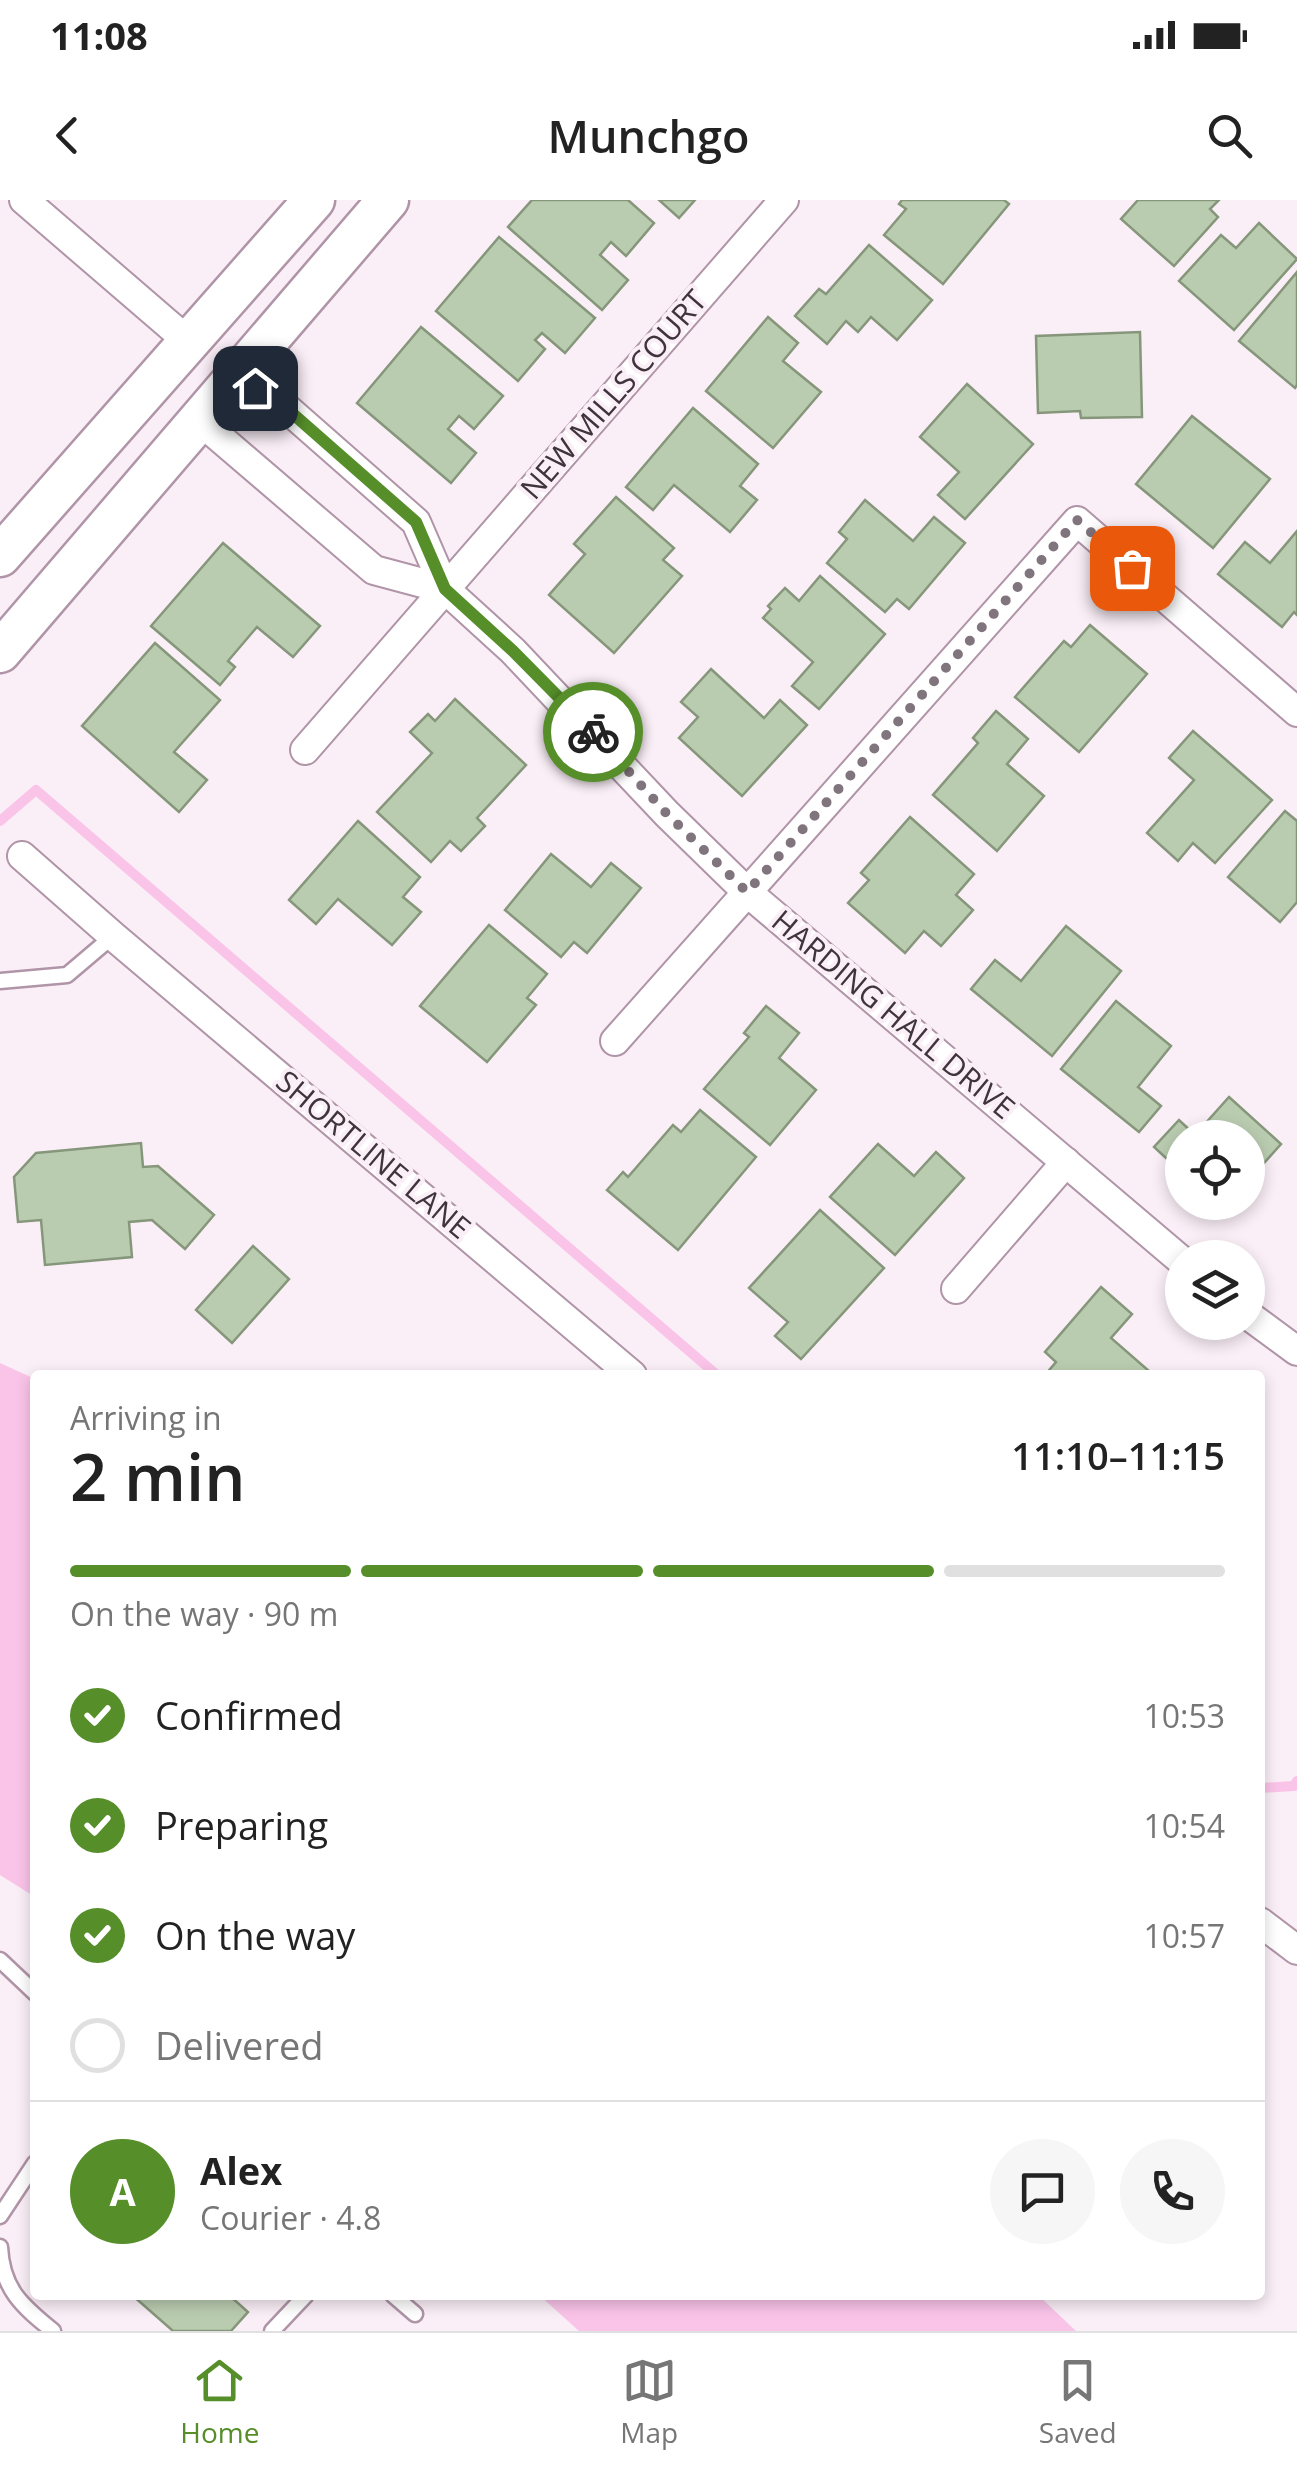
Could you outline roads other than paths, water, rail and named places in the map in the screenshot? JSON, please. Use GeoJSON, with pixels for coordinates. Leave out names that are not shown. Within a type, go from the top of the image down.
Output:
{"type":"FeatureCollection","features":[{"type":"Feature","properties":{"kind":"main road"},"geometry":{"type":"LineString","coordinates":[[0,556],[314,200]]}},
{"type":"Feature","properties":{"kind":"main road"},"geometry":{"type":"LineString","coordinates":[[190,343],[209,350],[232,340],[286,279],[379,210]]}},
{"type":"Feature","properties":{"kind":"main road"},"geometry":{"type":"LineString","coordinates":[[0,652],[379,210]]}},
{"type":"Feature","properties":{"kind":"main road"},"geometry":{"type":"LineString","coordinates":[[38,512],[128,461],[188,391],[208,380],[231,382]]}},
{"type":"Feature","properties":{"kind":"street"},"geometry":{"type":"LineString","coordinates":[[24,200],[190,343]]}},
{"type":"Feature","properties":{"kind":"street","name":"NEW MILLS COURT"},"geometry":{"type":"LineString","coordinates":[[305,750],[784,200]]}},
{"type":"Feature","properties":{"kind":"street","name":"HARDING HALL DRIVE"},"geometry":{"type":"LineString","coordinates":[[231,382],[276,399],[416,522],[445,589],[513,651],[667,814],[747,892],[1165,1246]]}},
{"type":"Feature","properties":{"kind":"street","name":"HARDING HALL DRIVE"},"geometry":{"type":"LineString","coordinates":[[199,420],[374,570],[445,589]]}},
{"type":"Feature","properties":{"kind":"street"},"geometry":{"type":"LineString","coordinates":[[615,1041],[1077,520],[1297,712]]}},
{"type":"Feature","properties":{"kind":"street","name":"SHORTLINE LANE"},"geometry":{"type":"LineString","coordinates":[[22,856],[626,1370]]}},
{"type":"Feature","properties":{"kind":"street"},"geometry":{"type":"LineString","coordinates":[[956,1289],[1066,1162]]}},
{"type":"Feature","properties":{"kind":"street"},"geometry":{"type":"LineString","coordinates":[[1265,1327],[1297,1351]]}},
{"type":"Feature","properties":{"kind":"street"},"geometry":{"type":"LineString","coordinates":[[1265,1926],[1297,1950]]}},
{"type":"Feature","properties":{"kind":"lane"},"geometry":{"type":"LineString","coordinates":[[0,981],[67,976],[113,936]]}},
{"type":"Feature","properties":{"kind":"lane"},"geometry":{"type":"LineString","coordinates":[[0,1960],[30,1987]]}},
{"type":"Feature","properties":{"kind":"lane"},"geometry":{"type":"LineString","coordinates":[[0,2216],[30,2171]]}},
{"type":"Feature","properties":{"kind":"lane"},"geometry":{"type":"LineString","coordinates":[[0,2247],[1,2271],[21,2305],[53,2331]]}},
{"type":"Feature","properties":{"kind":"lane"},"geometry":{"type":"LineString","coordinates":[[272,2331],[301,2300]]}},
{"type":"Feature","properties":{"kind":"lane"},"geometry":{"type":"LineString","coordinates":[[399,2300],[415,2314]]}},
{"type":"Feature","properties":{"kind":"waterway"},"geometry":{"type":"LineString","coordinates":[[0,821],[36,790],[711,1370]]}},
{"type":"Feature","properties":{"kind":"waterway"},"geometry":{"type":"LineString","coordinates":[[1265,1788],[1294,1786],[1297,1781]]}}]}
